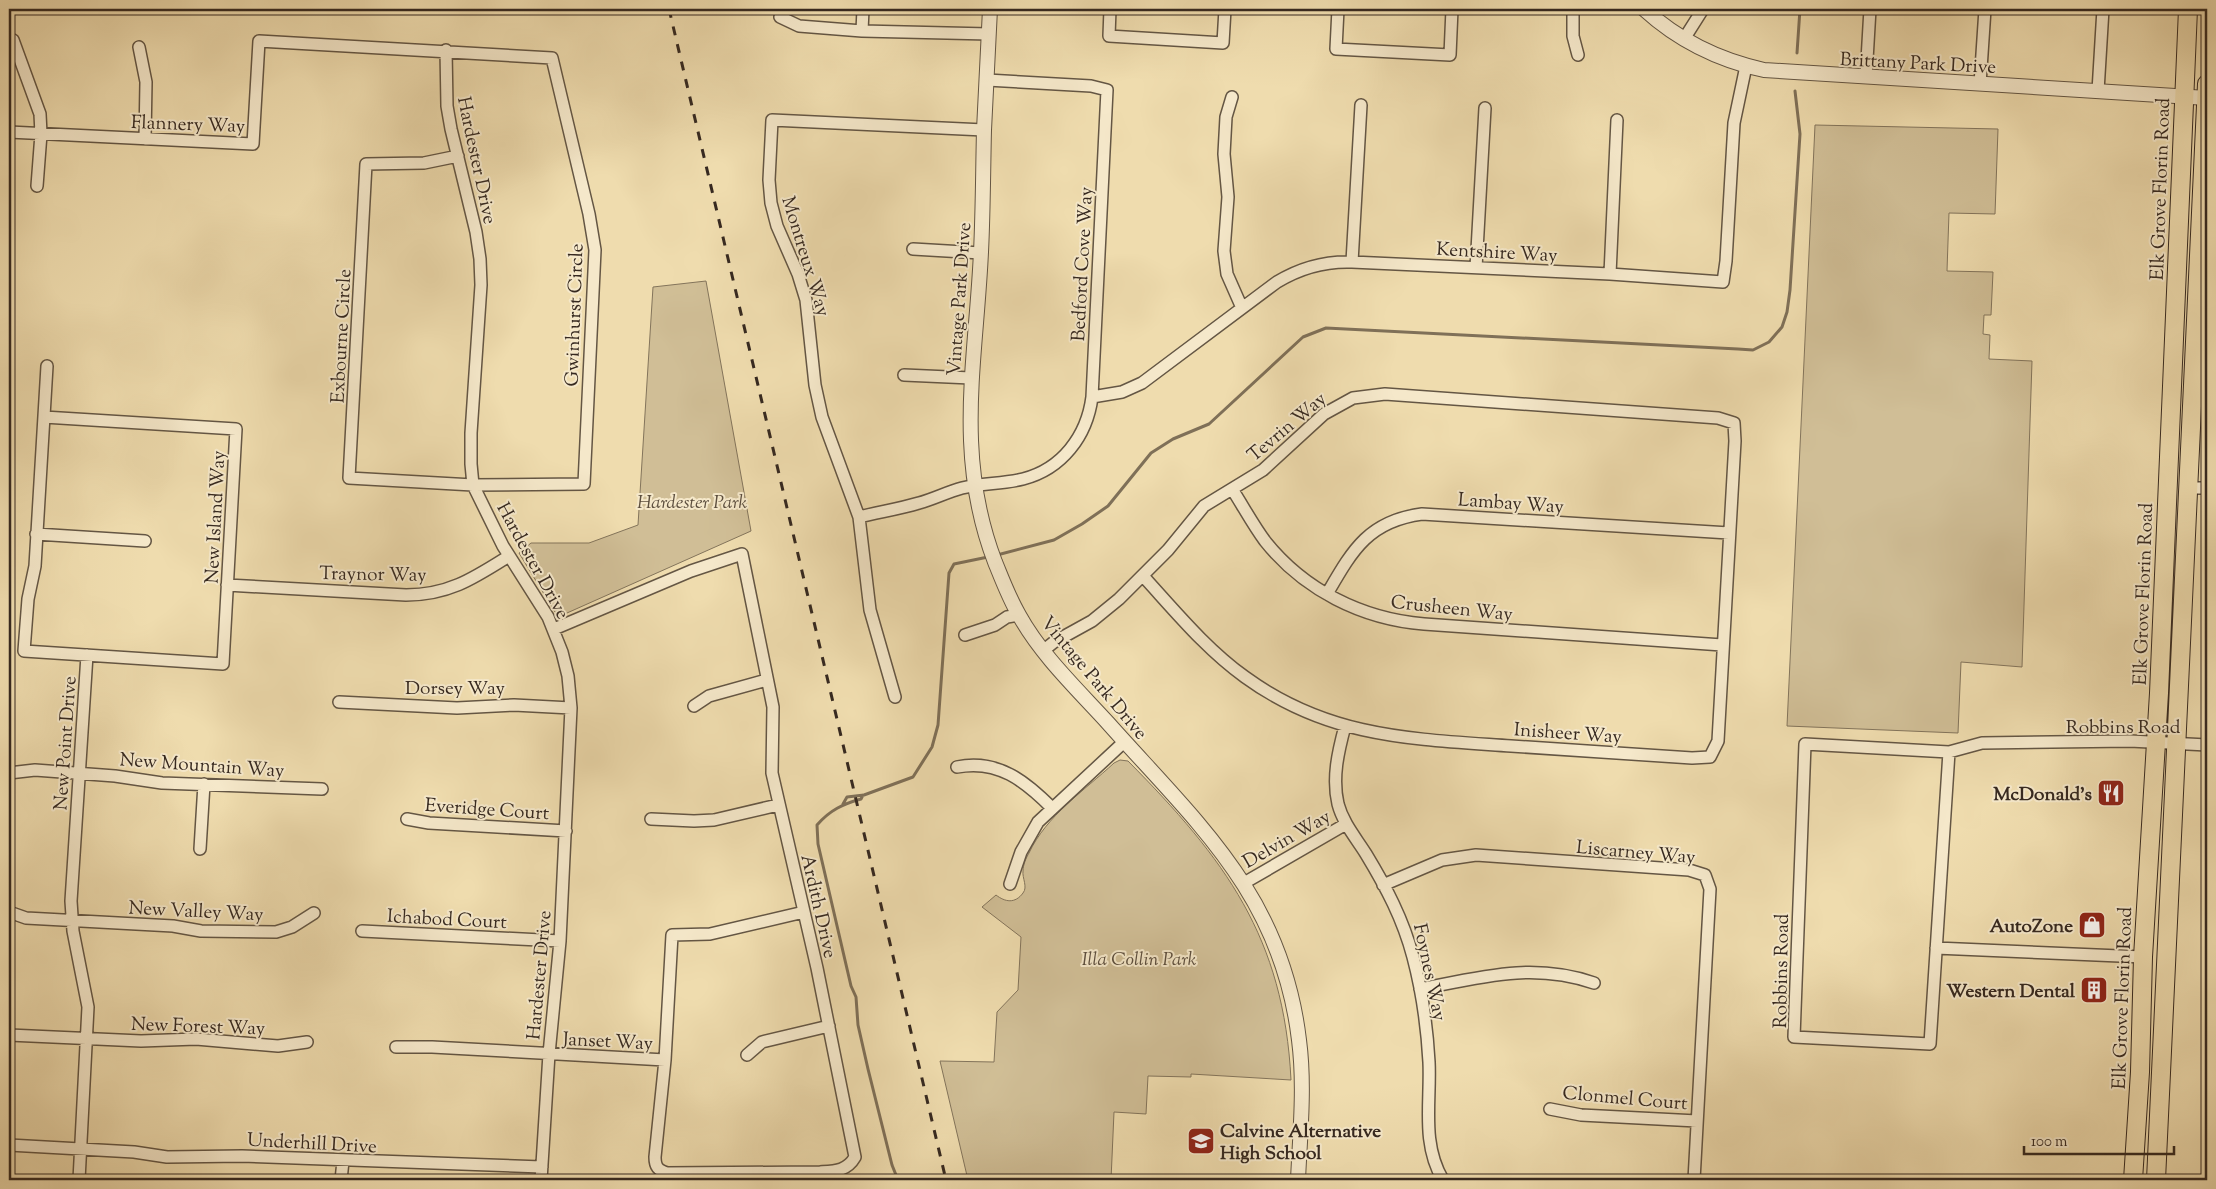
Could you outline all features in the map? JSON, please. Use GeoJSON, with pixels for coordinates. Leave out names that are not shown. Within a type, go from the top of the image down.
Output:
{"type":"FeatureCollection","features":[{"type":"Feature","properties":{"kind":"main road","name":"Elk Grove Florin Road"},"geometry":{"type":"LineString","coordinates":[[2134,1180],[2140,1072],[2143,957],[2156,743],[2180,225],[2179,185],[2188,9]]}},
{"type":"Feature","properties":{"kind":"main road"},"geometry":{"type":"LineString","coordinates":[[2156,1180],[2207,94]]}},
{"type":"Feature","properties":{"kind":"main road"},"geometry":{"type":"LineString","coordinates":[[2195,336],[2200,351],[2207,359]]}},
{"type":"Feature","properties":{"kind":"main road"},"geometry":{"type":"LineString","coordinates":[[2140,1072],[2148,1084],[2152,1107],[2159,1113]]}},
{"type":"Feature","properties":{"kind":"street"},"geometry":{"type":"LineString","coordinates":[[862,30],[863,9]]}},
{"type":"Feature","properties":{"kind":"street","name":"Vintage Park Drive"},"geometry":{"type":"LineString","coordinates":[[990,9],[984,130],[981,253],[971,378],[970,426],[974,485],[978,509],[995,562],[1019,615],[1044,650],[1124,742],[1208,833],[1244,883],[1262,914],[1279,954],[1296,1017],[1302,1080],[1298,1180]]}},
{"type":"Feature","properties":{"kind":"street"},"geometry":{"type":"LineString","coordinates":[[1110,9],[1109,36],[1223,43],[1225,9]]}},
{"type":"Feature","properties":{"kind":"street"},"geometry":{"type":"LineString","coordinates":[[1338,9],[1336,49],[1450,55],[1452,9]]}},
{"type":"Feature","properties":{"kind":"street"},"geometry":{"type":"LineString","coordinates":[[1573,9],[1572,30],[1578,55]]}},
{"type":"Feature","properties":{"kind":"street","name":"Brittany Park Drive"},"geometry":{"type":"LineString","coordinates":[[1644,9],[1660,24],[1684,40],[1715,56],[1746,66],[1778,72],[2184,97],[2207,94]]}},
{"type":"Feature","properties":{"kind":"street"},"geometry":{"type":"LineString","coordinates":[[1684,40],[1703,9]]}},
{"type":"Feature","properties":{"kind":"street"},"geometry":{"type":"LineString","coordinates":[[1866,78],[1870,9]]}},
{"type":"Feature","properties":{"kind":"street"},"geometry":{"type":"LineString","coordinates":[[1980,84],[1985,9]]}},
{"type":"Feature","properties":{"kind":"street"},"geometry":{"type":"LineString","coordinates":[[2098,91],[2103,9]]}},
{"type":"Feature","properties":{"kind":"street"},"geometry":{"type":"LineString","coordinates":[[780,17],[799,26],[989,34]]}},
{"type":"Feature","properties":{"kind":"street"},"geometry":{"type":"LineString","coordinates":[[14,40],[37,103],[41,134],[37,186]]}},
{"type":"Feature","properties":{"kind":"street","name":"Flannery Way"},"geometry":{"type":"LineString","coordinates":[[9,132],[253,144],[259,41],[446,50]]}},
{"type":"Feature","properties":{"kind":"street"},"geometry":{"type":"LineString","coordinates":[[139,47],[146,82],[145,139]]}},
{"type":"Feature","properties":{"kind":"street","name":"Hardester Drive"},"geometry":{"type":"LineString","coordinates":[[446,50],[447,106],[476,232],[480,259],[481,285],[471,433],[473,485],[492,527],[536,596],[554,629],[568,676],[572,708],[560,941],[549,1054],[541,1180]]}},
{"type":"Feature","properties":{"kind":"street","name":"Gwinhurst Circle"},"geometry":{"type":"LineString","coordinates":[[446,50],[552,58],[589,214],[594,250],[584,484],[473,485]]}},
{"type":"Feature","properties":{"kind":"street","name":"Kentshire Way"},"geometry":{"type":"LineString","coordinates":[[1092,397],[1122,392],[1142,383],[1277,282],[1296,271],[1329,263],[1352,262],[1610,274],[1723,282],[1734,123],[1746,66]]}},
{"type":"Feature","properties":{"kind":"street","name":"Bedford Cove Way"},"geometry":{"type":"LineString","coordinates":[[859,517],[918,504],[974,485],[1024,479],[1055,464],[1071,448],[1084,429],[1092,397],[1107,90],[1091,86],[987,80]]}},
{"type":"Feature","properties":{"kind":"street"},"geometry":{"type":"LineString","coordinates":[[1232,98],[1226,117],[1224,154],[1228,197],[1224,251],[1227,274],[1242,308]]}},
{"type":"Feature","properties":{"kind":"street"},"geometry":{"type":"LineString","coordinates":[[1352,262],[1360,105]]}},
{"type":"Feature","properties":{"kind":"street"},"geometry":{"type":"LineString","coordinates":[[1476,268],[1485,108]]}},
{"type":"Feature","properties":{"kind":"street","name":"Montreux Way"},"geometry":{"type":"LineString","coordinates":[[859,517],[822,417],[815,385],[806,300],[798,274],[773,215],[769,180],[772,120],[984,130]]}},
{"type":"Feature","properties":{"kind":"street"},"geometry":{"type":"LineString","coordinates":[[1610,274],[1617,120]]}},
{"type":"Feature","properties":{"kind":"street","name":"Exbourne Circle"},"geometry":{"type":"LineString","coordinates":[[458,156],[416,163],[366,164],[350,478],[473,485]]}},
{"type":"Feature","properties":{"kind":"street"},"geometry":{"type":"LineString","coordinates":[[913,249],[981,253]]}},
{"type":"Feature","properties":{"kind":"street","name":"New Point Drive"},"geometry":{"type":"LineString","coordinates":[[47,366],[35,566],[28,599],[24,651],[87,655],[72,920],[88,1002],[79,1180]]}},
{"type":"Feature","properties":{"kind":"street"},"geometry":{"type":"LineString","coordinates":[[2193,383],[2198,375],[2207,372]]}},
{"type":"Feature","properties":{"kind":"street"},"geometry":{"type":"LineString","coordinates":[[904,375],[971,378]]}},
{"type":"Feature","properties":{"kind":"street","name":"Tevrin Way"},"geometry":{"type":"LineString","coordinates":[[1044,650],[1054,642],[1092,621],[1143,576],[1204,506],[1262,470],[1333,408],[1353,398],[1374,394],[1718,418],[1734,423]]}},
{"type":"Feature","properties":{"kind":"street","name":"New Island Way"},"geometry":{"type":"LineString","coordinates":[[44,417],[236,428],[223,664],[87,655]]}},
{"type":"Feature","properties":{"kind":"street","name":"Inisheer Way"},"geometry":{"type":"LineString","coordinates":[[1143,576],[1200,639],[1245,677],[1285,702],[1345,726],[1402,738],[1692,758],[1710,757],[1718,741],[1735,441],[1734,423]]}},
{"type":"Feature","properties":{"kind":"street"},"geometry":{"type":"LineString","coordinates":[[2188,488],[2207,488]]}},
{"type":"Feature","properties":{"kind":"street","name":"Crusheen Way"},"geometry":{"type":"LineString","coordinates":[[1232,489],[1259,532],[1281,558],[1307,581],[1327,594],[1368,613],[1412,623],[1722,645]]}},
{"type":"Feature","properties":{"kind":"street","name":"Lambay Way"},"geometry":{"type":"LineString","coordinates":[[1327,594],[1348,559],[1362,541],[1389,522],[1411,515],[1422,514],[1729,533]]}},
{"type":"Feature","properties":{"kind":"street"},"geometry":{"type":"LineString","coordinates":[[859,517],[870,610],[895,697]]}},
{"type":"Feature","properties":{"kind":"street"},"geometry":{"type":"LineString","coordinates":[[36,534],[145,541]]}},
{"type":"Feature","properties":{"kind":"street","name":"Ardith Drive"},"geometry":{"type":"LineString","coordinates":[[554,629],[691,571],[742,554],[773,708],[772,773],[829,1026],[855,1157],[850,1165],[843,1169],[820,1172],[667,1173],[659,1170],[655,1165],[655,1157],[665,1060]]}},
{"type":"Feature","properties":{"kind":"street","name":"Traynor Way"},"geometry":{"type":"LineString","coordinates":[[228,585],[406,595],[426,594],[457,586],[510,556]]}},
{"type":"Feature","properties":{"kind":"street"},"geometry":{"type":"LineString","coordinates":[[965,635],[995,626],[1006,617],[1019,615]]}},
{"type":"Feature","properties":{"kind":"street"},"geometry":{"type":"LineString","coordinates":[[694,706],[709,696],[767,680]]}},
{"type":"Feature","properties":{"kind":"street","name":"Dorsey Way"},"geometry":{"type":"LineString","coordinates":[[339,702],[457,708],[514,705],[572,708]]}},
{"type":"Feature","properties":{"kind":"street","name":"Foynes Way"},"geometry":{"type":"LineString","coordinates":[[1345,726],[1336,769],[1338,805],[1346,824],[1367,855],[1402,918],[1420,989],[1430,1069],[1429,1137],[1433,1160],[1443,1180]]}},
{"type":"Feature","properties":{"kind":"street","name":"Robbins Road"},"geometry":{"type":"LineString","coordinates":[[1949,752],[1930,1044],[1794,1037],[1806,744],[1949,752],[1982,743],[2130,741],[2207,745]]}},
{"type":"Feature","properties":{"kind":"street"},"geometry":{"type":"LineString","coordinates":[[1010,884],[1021,852],[1038,822],[1124,742]]}},
{"type":"Feature","properties":{"kind":"street"},"geometry":{"type":"LineString","coordinates":[[957,767],[977,765],[1010,773],[1028,785],[1052,808]]}},
{"type":"Feature","properties":{"kind":"street","name":"New Mountain Way"},"geometry":{"type":"LineString","coordinates":[[9,774],[35,770],[162,782],[322,790]]}},
{"type":"Feature","properties":{"kind":"street"},"geometry":{"type":"LineString","coordinates":[[200,849],[204,784]]}},
{"type":"Feature","properties":{"kind":"street"},"geometry":{"type":"LineString","coordinates":[[651,819],[714,820],[778,805]]}},
{"type":"Feature","properties":{"kind":"street","name":"Everidge Court"},"geometry":{"type":"LineString","coordinates":[[407,820],[566,831]]}},
{"type":"Feature","properties":{"kind":"street","name":"Delvin Way"},"geometry":{"type":"LineString","coordinates":[[1244,883],[1346,824]]}},
{"type":"Feature","properties":{"kind":"street","name":"Liscarney Way"},"geometry":{"type":"LineString","coordinates":[[1383,886],[1442,860],[1476,855],[1689,870],[1705,875],[1710,889],[1694,1180]]}},
{"type":"Feature","properties":{"kind":"street","name":"New Valley Way"},"geometry":{"type":"LineString","coordinates":[[9,912],[26,918],[173,926],[201,931],[276,932],[292,927],[314,912]]}},
{"type":"Feature","properties":{"kind":"street"},"geometry":{"type":"LineString","coordinates":[[665,1060],[672,936],[710,934],[804,912]]}},
{"type":"Feature","properties":{"kind":"street","name":"Ichabod Court"},"geometry":{"type":"LineString","coordinates":[[362,931],[560,941]]}},
{"type":"Feature","properties":{"kind":"street"},"geometry":{"type":"LineString","coordinates":[[1936,948],[2143,957]]}},
{"type":"Feature","properties":{"kind":"street"},"geometry":{"type":"LineString","coordinates":[[1420,989],[1502,973],[1522,972],[1555,973],[1594,983]]}},
{"type":"Feature","properties":{"kind":"street"},"geometry":{"type":"LineString","coordinates":[[747,1056],[762,1042],[829,1026]]}},
{"type":"Feature","properties":{"kind":"street","name":"New Forest Way"},"geometry":{"type":"LineString","coordinates":[[9,1035],[141,1041],[196,1039],[278,1046],[307,1042]]}},
{"type":"Feature","properties":{"kind":"street","name":"Janset Way"},"geometry":{"type":"LineString","coordinates":[[396,1047],[432,1047],[665,1060]]}},
{"type":"Feature","properties":{"kind":"street","name":"Clonmel Court"},"geometry":{"type":"LineString","coordinates":[[1550,1108],[1581,1115],[1697,1120]]}},
{"type":"Feature","properties":{"kind":"street","name":"Underhill Drive"},"geometry":{"type":"LineString","coordinates":[[9,1145],[134,1152],[167,1157],[214,1155],[542,1168]]}},
{"type":"Feature","properties":{"kind":"street"},"geometry":{"type":"LineString","coordinates":[[341,1180],[343,1160]]}},
{"type":"Feature","properties":{"kind":"green space"},"geometry":{"type":"Polygon","coordinates":[[[1815,125],[1998,129],[1995,214],[1949,213],[1947,271],[1993,272],[1991,315],[1984,315],[1983,334],[1990,335],[1989,359],[2032,361],[2022,667],[1961,662],[1958,733],[1787,726],[1815,125]]]}},
{"type":"Feature","properties":{"kind":"green space","name":"Hardester Park"},"geometry":{"type":"Polygon","coordinates":[[[706,281],[751,531],[559,615],[555,612],[519,553],[531,543],[589,543],[638,525],[653,287],[706,281]]]}},
{"type":"Feature","properties":{"kind":"green space","name":"Illa Collin Park"},"geometry":{"type":"Polygon","coordinates":[[[1120,760],[1128,761],[1163,797],[1193,832],[1220,867],[1243,904],[1262,942],[1276,984],[1286,1029],[1291,1080],[1191,1074],[1191,1077],[1148,1076],[1146,1114],[1114,1112],[1111,1180],[968,1180],[940,1061],[994,1062],[997,1012],[1018,990],[1021,937],[982,907],[996,895],[1010,901],[1020,897],[1025,888],[1023,869],[1025,862],[1045,827],[1079,794],[1114,763],[1120,760]]]}},
{"type":"Feature","properties":{"kind":"waterway"},"geometry":{"type":"LineString","coordinates":[[1797,53],[1800,9]]}},
{"type":"Feature","properties":{"kind":"waterway"},"geometry":{"type":"LineString","coordinates":[[997,555],[1054,540],[1082,524],[1108,506],[1151,453],[1173,439],[1209,424],[1303,337],[1326,328],[1753,350],[1769,342],[1782,327],[1787,312],[1790,290],[1800,134],[1795,91]]}},
{"type":"Feature","properties":{"kind":"waterway"},"geometry":{"type":"LineString","coordinates":[[843,804],[847,797],[864,795],[913,777],[932,747],[938,725],[949,573],[954,564],[988,557]]}},
{"type":"Feature","properties":{"kind":"waterway"},"geometry":{"type":"LineString","coordinates":[[863,795],[861,799],[843,805],[832,812],[817,825],[818,844],[851,986],[856,997],[858,1025],[868,1069],[892,1165],[898,1180]]}},
{"type":"Feature","properties":{"kind":"railway"},"geometry":{"type":"LineString","coordinates":[[669,9],[946,1180]]}},
{"type":"Feature","properties":{"kind":"place","name":"McDonald's"},"geometry":{"type":"Point","coordinates":[2111,793]}},
{"type":"Feature","properties":{"kind":"place","name":"AutoZone"},"geometry":{"type":"Point","coordinates":[2092,925]}},
{"type":"Feature","properties":{"kind":"place","name":"Western Dental"},"geometry":{"type":"Point","coordinates":[2094,990]}},
{"type":"Feature","properties":{"kind":"place","name":"Calvine Alternative High School"},"geometry":{"type":"Point","coordinates":[1201,1141]}}]}
